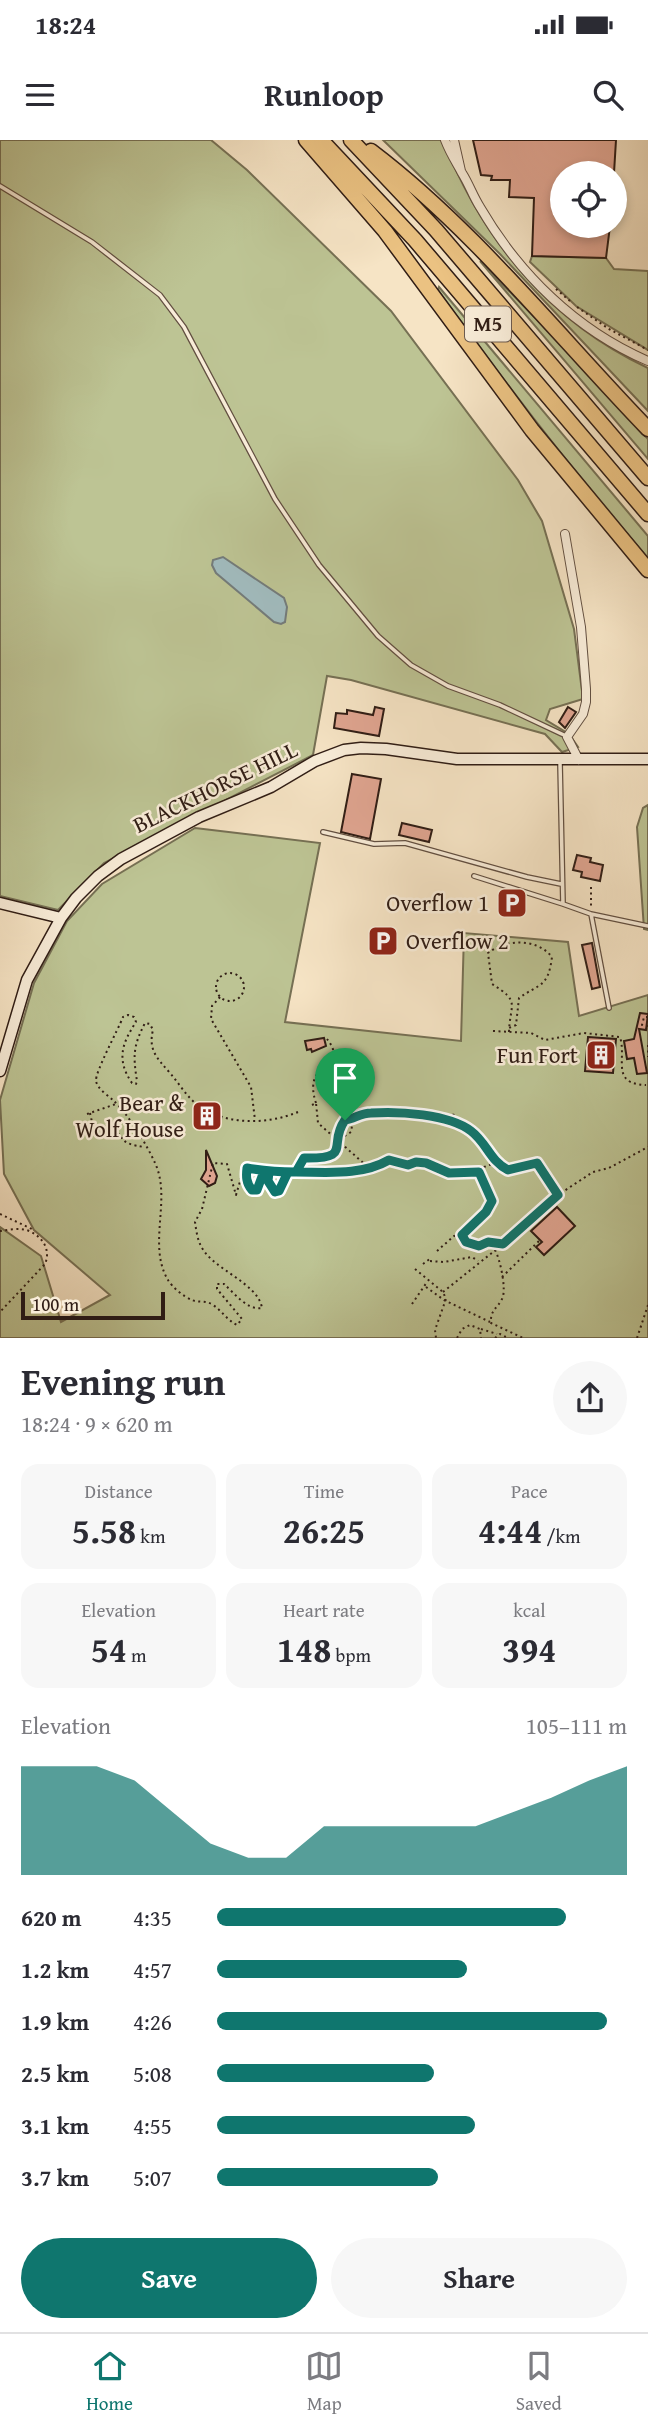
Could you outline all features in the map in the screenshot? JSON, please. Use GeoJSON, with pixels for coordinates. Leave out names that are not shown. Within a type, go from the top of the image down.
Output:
{"type":"FeatureCollection","features":[{"type":"Feature","properties":{"kind":"highway","name":"M5"},"geometry":{"type":"LineString","coordinates":[[295,140],[385,231]]}},
{"type":"Feature","properties":{"kind":"highway","name":"M5"},"geometry":{"type":"LineString","coordinates":[[306,140],[385,231],[532,430],[648,570]]}},
{"type":"Feature","properties":{"kind":"highway","name":"M5"},"geometry":{"type":"LineString","coordinates":[[321,140],[415,240],[648,514]]}},
{"type":"Feature","properties":{"kind":"highway","name":"M5"},"geometry":{"type":"LineString","coordinates":[[351,140],[436,230],[648,478]]}},
{"type":"Feature","properties":{"kind":"highway","name":"M5"},"geometry":{"type":"LineString","coordinates":[[356,140],[402,175],[485,254],[648,429]]}},
{"type":"Feature","properties":{"kind":"main road","name":"BLACKHORSE HILL"},"geometry":{"type":"LineString","coordinates":[[0,1072],[27,980],[61,918],[87,886],[121,859],[199,817],[271,787],[329,755],[361,748],[457,759],[648,759]]}},
{"type":"Feature","properties":{"kind":"main road"},"geometry":{"type":"LineString","coordinates":[[0,903],[61,918]]}},
{"type":"Feature","properties":{"kind":"street"},"geometry":{"type":"LineString","coordinates":[[445,140],[452,159],[493,228],[545,292],[589,329],[648,361]]}},
{"type":"Feature","properties":{"kind":"street"},"geometry":{"type":"LineString","coordinates":[[454,140],[461,171]]}},
{"type":"Feature","properties":{"kind":"street"},"geometry":{"type":"LineString","coordinates":[[565,534],[581,627],[586,689],[583,714],[567,737],[579,760]]}},
{"type":"Feature","properties":{"kind":"lane"},"geometry":{"type":"LineString","coordinates":[[0,186],[92,242],[160,295],[184,327],[275,499],[319,565],[378,636],[411,665],[447,686],[500,705],[567,737]]}},
{"type":"Feature","properties":{"kind":"lane"},"geometry":{"type":"LineString","coordinates":[[560,761],[563,904]]}},
{"type":"Feature","properties":{"kind":"lane"},"geometry":{"type":"LineString","coordinates":[[323,832],[374,844],[405,843],[561,884]]}},
{"type":"Feature","properties":{"kind":"lane"},"geometry":{"type":"LineString","coordinates":[[474,876],[591,914],[648,926]]}},
{"type":"Feature","properties":{"kind":"lane"},"geometry":{"type":"LineString","coordinates":[[591,914],[609,1007]]}},
{"type":"Feature","properties":{"kind":"path"},"geometry":{"type":"LineString","coordinates":[[554,286],[576,306],[609,329],[648,350]]}},
{"type":"Feature","properties":{"kind":"path"},"geometry":{"type":"LineString","coordinates":[[591,887],[591,914]]}},
{"type":"Feature","properties":{"kind":"path"},"geometry":{"type":"LineString","coordinates":[[509,1028],[516,1025],[519,998],[542,985],[545,980],[552,957],[539,946],[517,942],[504,943],[488,953],[492,984],[509,994],[512,1001],[509,1028],[509,1032]]}},
{"type":"Feature","properties":{"kind":"path"},"geometry":{"type":"LineString","coordinates":[[230,972],[240,976],[244,987],[240,997],[230,1002],[220,998],[215,987],[219,977],[230,972]]}},
{"type":"Feature","properties":{"kind":"path"},"geometry":{"type":"LineString","coordinates":[[220,998],[212,1006],[211,1019],[251,1087],[255,1121]]}},
{"type":"Feature","properties":{"kind":"path"},"geometry":{"type":"LineString","coordinates":[[298,1112],[273,1121],[228,1119],[194,1101],[153,1052],[150,1042],[153,1030],[150,1024],[145,1023],[135,1043],[134,1063],[138,1081],[136,1084],[132,1083],[121,1058],[126,1037],[136,1022],[134,1017],[128,1015],[123,1017],[96,1080],[100,1088],[117,1104],[155,1164],[160,1180],[160,1249],[163,1269],[169,1282],[192,1300],[208,1302],[215,1306],[237,1325],[242,1319],[217,1289],[217,1284],[224,1283],[251,1308],[259,1310],[262,1304],[258,1297],[200,1246],[195,1222],[202,1209],[212,1166],[222,1162],[227,1164],[236,1195],[244,1168],[269,1172],[354,1172],[389,1160],[408,1165],[426,1163],[449,1173],[479,1172],[495,1163]]}},
{"type":"Feature","properties":{"kind":"path"},"geometry":{"type":"LineString","coordinates":[[648,1017],[644,1017],[642,1025],[648,1026]]}},
{"type":"Feature","properties":{"kind":"path"},"geometry":{"type":"LineString","coordinates":[[493,1031],[531,1033],[545,1040],[584,1033],[620,1037],[623,1074],[627,1081],[635,1085],[647,1084]]}},
{"type":"Feature","properties":{"kind":"path"},"geometry":{"type":"LineString","coordinates":[[327,1039],[334,1048],[335,1056],[315,1076],[312,1083],[318,1123],[369,1168]]}},
{"type":"Feature","properties":{"kind":"path"},"geometry":{"type":"LineString","coordinates":[[648,1045],[648,1057]]}},
{"type":"Feature","properties":{"kind":"path"},"geometry":{"type":"LineString","coordinates":[[117,1104],[89,1114],[92,1122],[97,1126],[112,1127],[122,1140],[145,1147]]}},
{"type":"Feature","properties":{"kind":"path"},"geometry":{"type":"LineString","coordinates":[[296,1172],[304,1158],[324,1159],[335,1153],[339,1146],[339,1128],[345,1120],[368,1113],[418,1114],[452,1121],[470,1130],[495,1163],[508,1170],[537,1163],[558,1195]]}},
{"type":"Feature","properties":{"kind":"path"},"geometry":{"type":"LineString","coordinates":[[452,1121],[454,1114]]}},
{"type":"Feature","properties":{"kind":"path"},"geometry":{"type":"LineString","coordinates":[[339,1140],[351,1132],[353,1119]]}},
{"type":"Feature","properties":{"kind":"path"},"geometry":{"type":"LineString","coordinates":[[443,1292],[558,1195],[593,1172],[610,1168],[648,1147]]}},
{"type":"Feature","properties":{"kind":"path"},"geometry":{"type":"LineString","coordinates":[[247,1168],[247,1181],[254,1191],[264,1171]]}},
{"type":"Feature","properties":{"kind":"path"},"geometry":{"type":"LineString","coordinates":[[269,1172],[268,1181],[275,1192],[279,1191],[288,1172]]}},
{"type":"Feature","properties":{"kind":"path"},"geometry":{"type":"LineString","coordinates":[[437,1251],[454,1236],[462,1235],[486,1212],[492,1201],[479,1172]]}},
{"type":"Feature","properties":{"kind":"path"},"geometry":{"type":"LineString","coordinates":[[0,1214],[34,1230]]}},
{"type":"Feature","properties":{"kind":"path"},"geometry":{"type":"LineString","coordinates":[[0,1231],[19,1228],[31,1231],[47,1247],[49,1256],[45,1264],[0,1312]]}},
{"type":"Feature","properties":{"kind":"path"},"geometry":{"type":"LineString","coordinates":[[462,1235],[471,1245],[479,1246],[488,1242],[503,1244]]}},
{"type":"Feature","properties":{"kind":"path"},"geometry":{"type":"LineString","coordinates":[[501,1278],[540,1240]]}},
{"type":"Feature","properties":{"kind":"path"},"geometry":{"type":"LineString","coordinates":[[491,1322],[492,1310],[503,1297],[505,1289],[495,1250]]}},
{"type":"Feature","properties":{"kind":"path"},"geometry":{"type":"LineString","coordinates":[[423,1264],[430,1259],[444,1262],[472,1257],[478,1262]]}},
{"type":"Feature","properties":{"kind":"path"},"geometry":{"type":"LineString","coordinates":[[415,1269],[443,1292],[446,1299],[437,1322],[436,1338]]}},
{"type":"Feature","properties":{"kind":"path"},"geometry":{"type":"LineString","coordinates":[[412,1304],[428,1281]]}},
{"type":"Feature","properties":{"kind":"path"},"geometry":{"type":"LineString","coordinates":[[426,1287],[430,1292],[523,1338]]}},
{"type":"Feature","properties":{"kind":"path"},"geometry":{"type":"LineString","coordinates":[[637,1338],[648,1306]]}},
{"type":"Feature","properties":{"kind":"path"},"geometry":{"type":"LineString","coordinates":[[457,1338],[462,1329],[470,1325],[508,1338]]}},
{"type":"Feature","properties":{"kind":"path"},"geometry":{"type":"LineString","coordinates":[[480,1329],[481,1338]]}},
{"type":"Feature","properties":{"kind":"path"},"geometry":{"type":"LineString","coordinates":[[495,1338],[498,1334]]}},
{"type":"Feature","properties":{"kind":"green space"},"geometry":{"type":"Polygon","coordinates":[[[0,140],[211,140],[247,170],[391,311],[518,480],[542,521],[574,629],[583,699],[550,709],[546,720],[569,734],[578,747],[562,752],[545,734],[351,680],[327,676],[313,755],[104,863],[58,910],[0,896],[0,140]]]}},
{"type":"Feature","properties":{"kind":"green space"},"geometry":{"type":"Polygon","coordinates":[[[383,140],[443,140],[478,211],[523,274],[550,302],[580,327],[648,368],[648,411],[500,254],[383,140]]]}},
{"type":"Feature","properties":{"kind":"green space"},"geometry":{"type":"Polygon","coordinates":[[[532,256],[606,258],[614,269],[648,271],[648,350],[576,306],[530,262],[532,256]]]}},
{"type":"Feature","properties":{"kind":"green space"},"geometry":{"type":"Polygon","coordinates":[[[480,261],[648,439],[648,459],[480,261]]]}},
{"type":"Feature","properties":{"kind":"green space"},"geometry":{"type":"Polygon","coordinates":[[[439,287],[648,536],[648,558],[593,493],[488,359],[438,290],[439,287]]]}},
{"type":"Feature","properties":{"kind":"green space"},"geometry":{"type":"Polygon","coordinates":[[[648,805],[648,930],[644,929],[637,827],[643,808],[648,805]]]}},
{"type":"Feature","properties":{"kind":"green space"},"geometry":{"type":"Polygon","coordinates":[[[195,828],[320,843],[285,1022],[461,1041],[464,933],[568,942],[579,1016],[648,995],[648,1338],[0,1338],[0,1227],[41,1256],[61,1322],[110,1295],[34,1230],[4,1174],[0,1100],[34,983],[67,921],[102,884],[195,828]]]}},
{"type":"Feature","properties":{"kind":"water"},"geometry":{"type":"Polygon","coordinates":[[[223,557],[284,598],[287,607],[285,622],[274,622],[216,573],[213,560],[223,557]]]}},
{"type":"Feature","properties":{"kind":"building"},"geometry":{"type":"Polygon","coordinates":[[[473,140],[616,140],[615,161],[550,161],[550,238],[608,238],[606,258],[532,256],[534,198],[509,197],[510,180],[491,180],[492,176],[481,175],[473,140]]]}},
{"type":"Feature","properties":{"kind":"building"},"geometry":{"type":"Polygon","coordinates":[[[375,707],[384,709],[379,736],[334,728],[336,713],[347,714],[347,710],[373,715],[375,707]]]}},
{"type":"Feature","properties":{"kind":"building"},"geometry":{"type":"Polygon","coordinates":[[[568,707],[576,712],[565,728],[559,722],[568,707]]]}},
{"type":"Feature","properties":{"kind":"building"},"geometry":{"type":"Polygon","coordinates":[[[352,774],[381,779],[370,839],[341,832],[352,774]]]}},
{"type":"Feature","properties":{"kind":"building"},"geometry":{"type":"Polygon","coordinates":[[[402,823],[432,830],[429,842],[399,835],[402,823]]]}},
{"type":"Feature","properties":{"kind":"building"},"geometry":{"type":"Polygon","coordinates":[[[577,855],[591,858],[590,862],[603,865],[600,881],[581,877],[582,872],[573,870],[577,855]]]}},
{"type":"Feature","properties":{"kind":"building"},"geometry":{"type":"Polygon","coordinates":[[[592,943],[600,987],[592,989],[582,945],[592,943]]]}},
{"type":"Feature","properties":{"kind":"building"},"geometry":{"type":"Polygon","coordinates":[[[640,1013],[648,1014],[646,1030],[639,1029],[647,1073],[637,1074],[634,1058],[627,1059],[624,1041],[634,1039],[640,1013]]]}},
{"type":"Feature","properties":{"kind":"building","name":"Fun Fort"},"geometry":{"type":"Polygon","coordinates":[[[588,1037],[616,1039],[613,1073],[585,1071],[588,1037]]]}},
{"type":"Feature","properties":{"kind":"building"},"geometry":{"type":"Polygon","coordinates":[[[324,1038],[326,1046],[312,1052],[311,1049],[307,1050],[305,1041],[324,1038]]]}},
{"type":"Feature","properties":{"kind":"building","name":"Bear & Wolf House"},"geometry":{"type":"Polygon","coordinates":[[[198,1106],[221,1119],[216,1127],[194,1114],[198,1106]]]}},
{"type":"Feature","properties":{"kind":"building"},"geometry":{"type":"Polygon","coordinates":[[[206,1150],[217,1176],[215,1183],[209,1186],[201,1179],[206,1170],[206,1150]]]}},
{"type":"Feature","properties":{"kind":"building"},"geometry":{"type":"Polygon","coordinates":[[[557,1207],[575,1226],[544,1255],[536,1247],[542,1242],[531,1231],[557,1207]]]}},
{"type":"Feature","properties":{"kind":"waterway"},"geometry":{"type":"LineString","coordinates":[[447,1115],[459,1120]]}},
{"type":"Feature","properties":{"kind":"place","name":"Overflow 1"},"geometry":{"type":"Point","coordinates":[512,903]}},
{"type":"Feature","properties":{"kind":"place","name":"Overflow 2"},"geometry":{"type":"Point","coordinates":[383,941]}},
{"type":"Feature","properties":{"kind":"place","name":"Fun Fort"},"geometry":{"type":"Point","coordinates":[601,1055]}},
{"type":"Feature","properties":{"kind":"place","name":"Bear & Wolf House"},"geometry":{"type":"Point","coordinates":[207,1116]}},
{"type":"Feature","properties":{"kind":"route"},"geometry":{"type":"LineString","coordinates":[[345,1120],[339,1128],[339,1146],[335,1153],[324,1159],[304,1158],[296,1172],[288,1172],[269,1172],[247,1168],[249,1186],[252,1190],[257,1190],[258,1182],[264,1171],[269,1172],[268,1181],[275,1192],[279,1191],[288,1172],[296,1172],[354,1172],[389,1160],[408,1165],[426,1163],[449,1173],[479,1172],[492,1201],[486,1212],[462,1235],[466,1242],[479,1246],[488,1242],[503,1244],[558,1195],[537,1163],[515,1170],[499,1166],[477,1136],[451,1122],[418,1114],[368,1113],[345,1120]]}}]}
